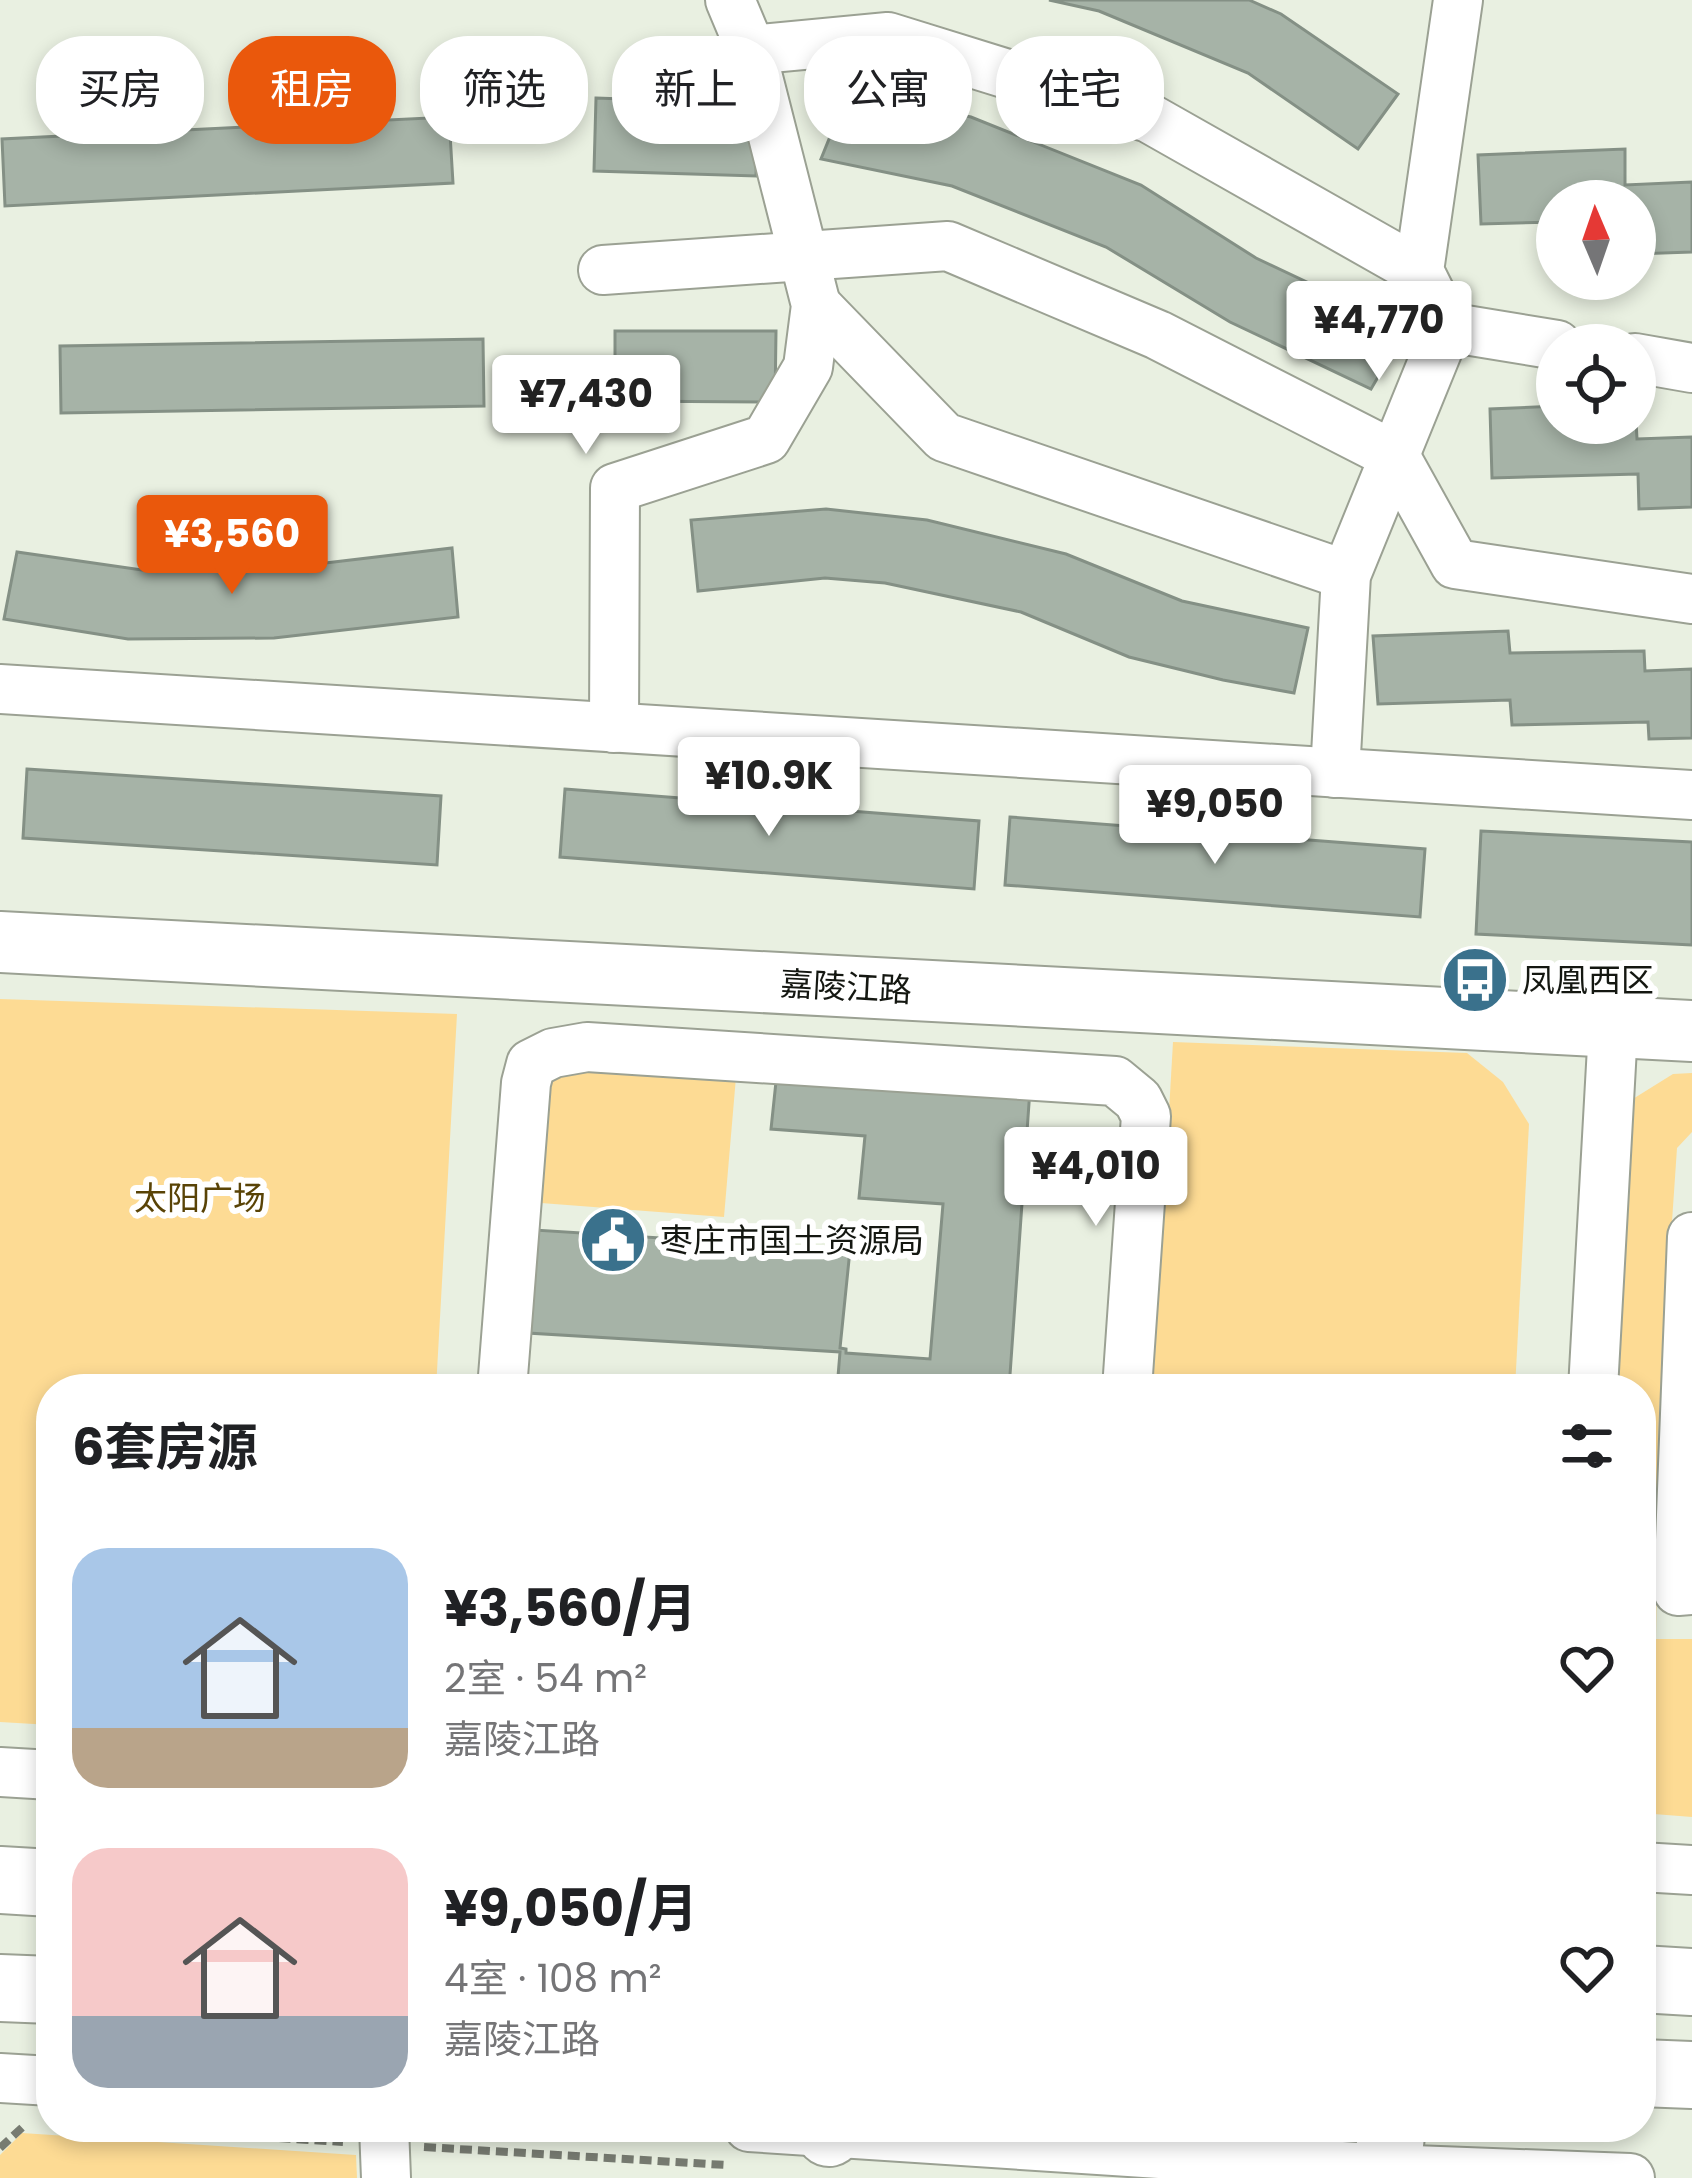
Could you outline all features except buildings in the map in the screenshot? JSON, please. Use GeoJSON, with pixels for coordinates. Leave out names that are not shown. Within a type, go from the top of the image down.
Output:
{"type":"FeatureCollection","features":[{"type":"Feature","properties":{"kind":"main road"},"geometry":{"type":"LineString","coordinates":[[0,1880],[36,1882]]}},
{"type":"Feature","properties":{"kind":"main road"},"geometry":{"type":"LineString","coordinates":[[1656,1980],[1692,1982]]}},
{"type":"Feature","properties":{"kind":"main road"},"geometry":{"type":"LineString","coordinates":[[0,1988],[36,1989]]}},
{"type":"Feature","properties":{"kind":"main road"},"geometry":{"type":"LineString","coordinates":[[1656,2074],[1692,2075]]}},
{"type":"Feature","properties":{"kind":"street"},"geometry":{"type":"LineString","coordinates":[[730,0],[746,36]]}},
{"type":"Feature","properties":{"kind":"street"},"geometry":{"type":"LineString","coordinates":[[1418,272],[1458,0]]}},
{"type":"Feature","properties":{"kind":"street"},"geometry":{"type":"LineString","coordinates":[[780,47],[888,37],[1149,118],[1418,272],[1447,327],[1346,575],[1334,773]]}},
{"type":"Feature","properties":{"kind":"street"},"geometry":{"type":"LineString","coordinates":[[614,728],[614,488],[766,440],[808,368],[816,305],[776,144]]}},
{"type":"Feature","properties":{"kind":"street"},"geometry":{"type":"LineString","coordinates":[[603,270],[948,246],[1158,335],[1395,456],[1455,564],[1692,599]]}},
{"type":"Feature","properties":{"kind":"street"},"geometry":{"type":"LineString","coordinates":[[816,305],[944,437],[1346,575]]}},
{"type":"Feature","properties":{"kind":"street"},"geometry":{"type":"LineString","coordinates":[[1447,327],[1536,342]]}},
{"type":"Feature","properties":{"kind":"street"},"geometry":{"type":"LineString","coordinates":[[1656,362],[1692,368]]}},
{"type":"Feature","properties":{"kind":"street"},"geometry":{"type":"LineString","coordinates":[[0,689],[1692,795]]}},
{"type":"Feature","properties":{"kind":"street","name":"嘉陵江路"},"geometry":{"type":"LineString","coordinates":[[0,942],[1692,1031]]}},
{"type":"Feature","properties":{"kind":"street"},"geometry":{"type":"LineString","coordinates":[[1594,1374],[1613,1029]]}},
{"type":"Feature","properties":{"kind":"street"},"geometry":{"type":"LineString","coordinates":[[503,1374],[526,1083],[531,1064],[553,1053],[587,1047],[1115,1081],[1138,1100],[1146,1116],[1128,1374]]}},
{"type":"Feature","properties":{"kind":"street"},"geometry":{"type":"LineString","coordinates":[[1692,1237],[1678,1591],[1692,1590]]}},
{"type":"Feature","properties":{"kind":"street"},"geometry":{"type":"LineString","coordinates":[[0,1772],[36,1773]]}},
{"type":"Feature","properties":{"kind":"street"},"geometry":{"type":"LineString","coordinates":[[1656,1868],[1692,1870]]}},
{"type":"Feature","properties":{"kind":"street"},"geometry":{"type":"LineString","coordinates":[[0,2078],[36,2080]]}},
{"type":"Feature","properties":{"kind":"street"},"geometry":{"type":"LineString","coordinates":[[1203,2142],[1389,2148],[1630,2178]]}},
{"type":"Feature","properties":{"kind":"path"},"geometry":{"type":"LineString","coordinates":[[0,2149],[28,2123]]}},
{"type":"Feature","properties":{"kind":"path"},"geometry":{"type":"LineString","coordinates":[[303,2142],[385,2148],[745,2147]]}},
{"type":"Feature","properties":{"kind":"green space","name":"太阳广场"},"geometry":{"type":"Polygon","coordinates":[[[0,999],[457,1014],[437,1374],[36,1374],[36,1724],[0,1722],[0,999]]]}},
{"type":"Feature","properties":{"kind":"green space"},"geometry":{"type":"Polygon","coordinates":[[[1173,1042],[1467,1053],[1503,1082],[1529,1124],[1516,1374],[1154,1374],[1173,1042]]]}},
{"type":"Feature","properties":{"kind":"green space"},"geometry":{"type":"Polygon","coordinates":[[[595,1068],[736,1077],[724,1217],[541,1203],[551,1082],[573,1071],[595,1068]]]}},
{"type":"Feature","properties":{"kind":"green space"},"geometry":{"type":"Polygon","coordinates":[[[1692,1073],[1692,1132],[1677,1148],[1659,1413],[1656,1639],[1656,1374],[1601,1374],[1628,1102],[1673,1074],[1692,1073]]]}},
{"type":"Feature","properties":{"kind":"green space"},"geometry":{"type":"Polygon","coordinates":[[[1656,1639],[1692,1639],[1692,1817],[1656,1814],[1656,1639]]]}},
{"type":"Feature","properties":{"kind":"green space"},"geometry":{"type":"Polygon","coordinates":[[[22,2133],[36,2134],[36,2142],[159,2142],[356,2155],[357,2178],[0,2178],[0,2155],[22,2133]]]}},
{"type":"Feature","properties":{"kind":"place","name":"凤凰西区"},"geometry":{"type":"Point","coordinates":[1475,980]}},
{"type":"Feature","properties":{"kind":"place","name":"枣庄市国土资源局"},"geometry":{"type":"Point","coordinates":[613,1240]}}]}
